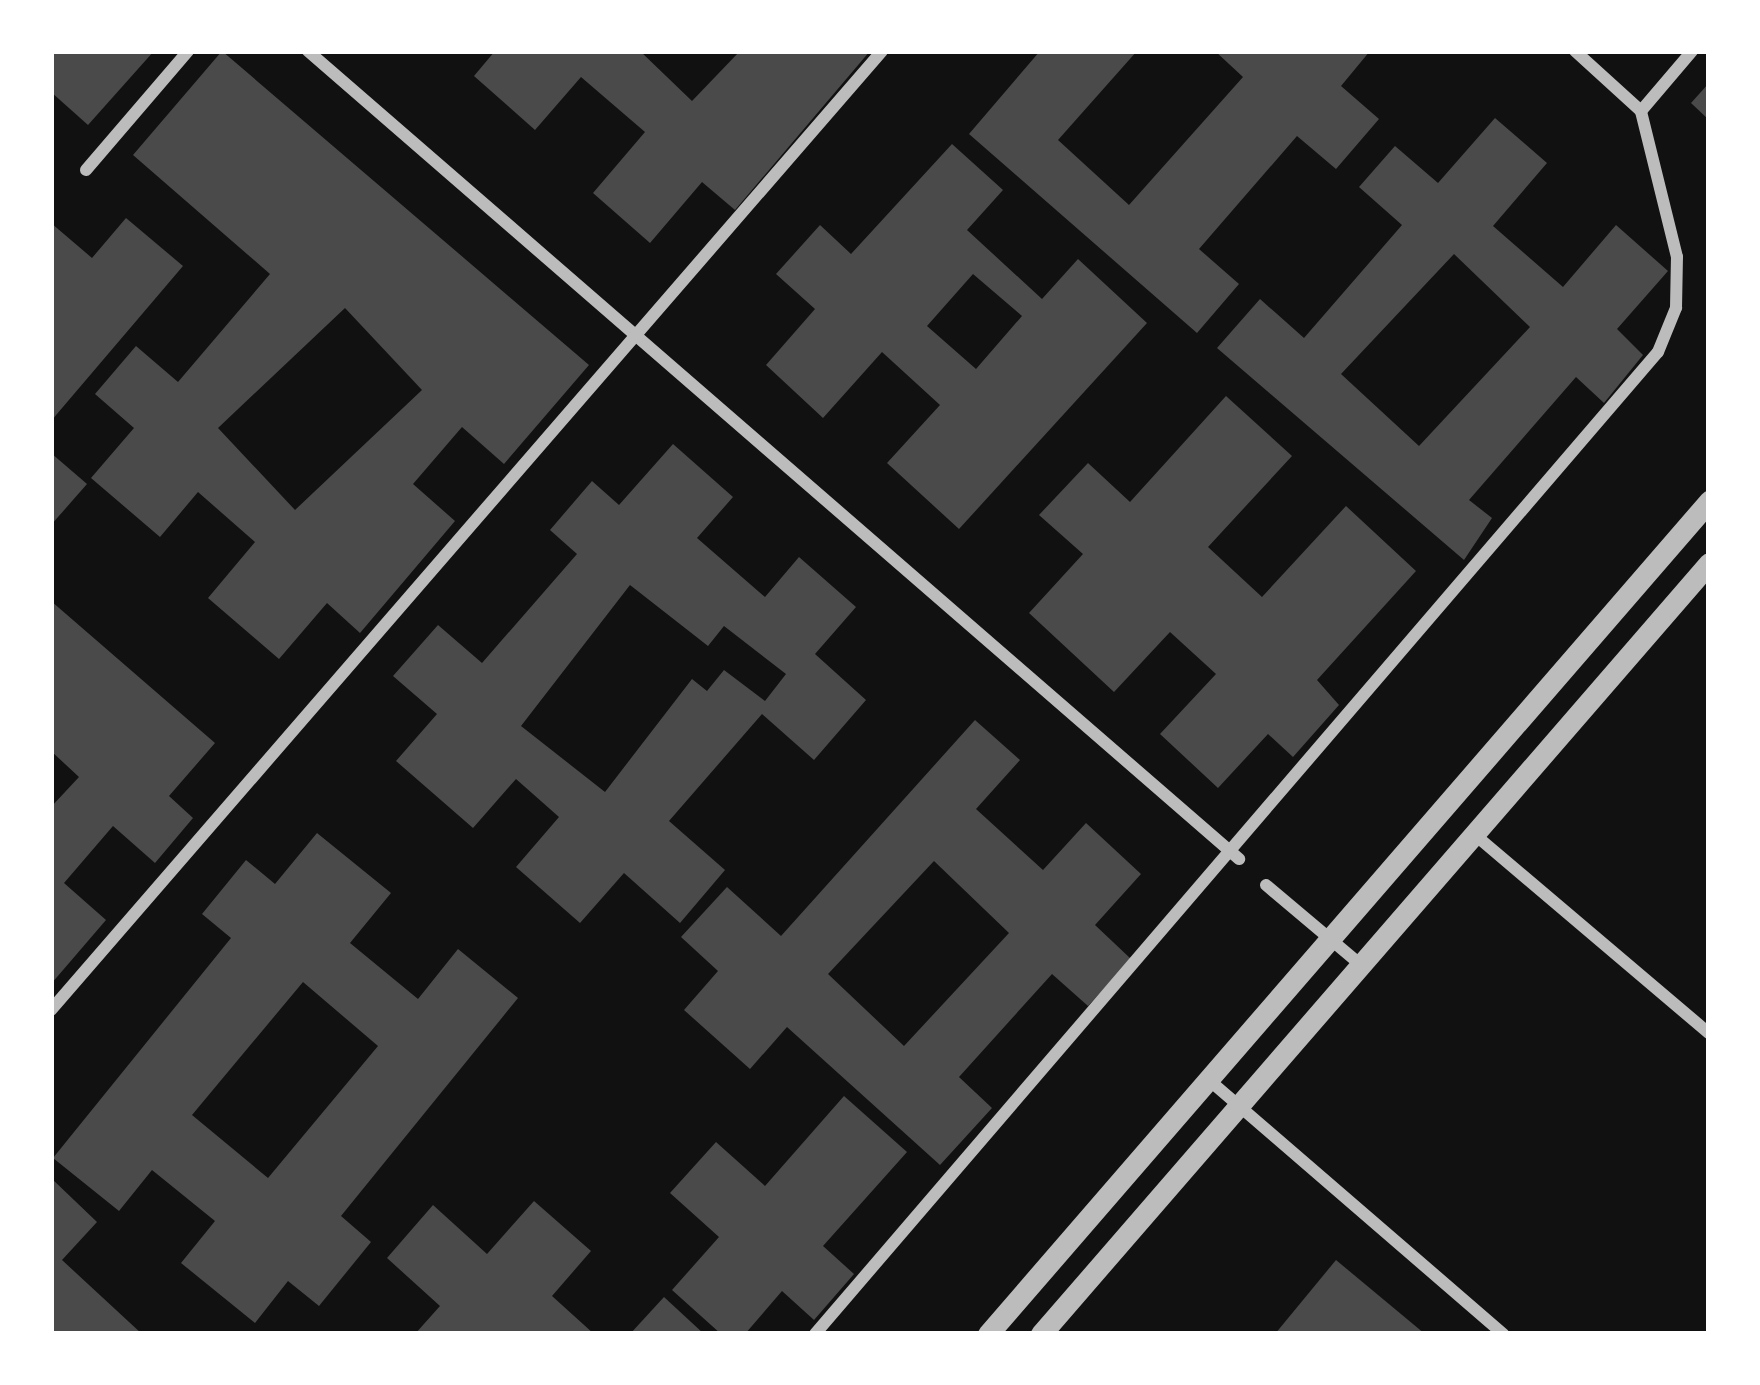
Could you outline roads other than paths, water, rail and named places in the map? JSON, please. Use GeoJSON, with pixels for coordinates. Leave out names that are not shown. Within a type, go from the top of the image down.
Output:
{"type":"FeatureCollection","features":[{"type":"Feature","properties":{"kind":"street"},"geometry":{"type":"LineString","coordinates":[[86,170],[188,51]]}},
{"type":"Feature","properties":{"kind":"street"},"geometry":{"type":"LineString","coordinates":[[308,51],[1239,859]]}},
{"type":"Feature","properties":{"kind":"street"},"geometry":{"type":"LineString","coordinates":[[51,1010],[882,51]]}},
{"type":"Feature","properties":{"kind":"street"},"geometry":{"type":"LineString","coordinates":[[814,1334],[1226,847],[1658,352],[1676,308],[1677,257],[1641,111],[1575,51]]}},
{"type":"Feature","properties":{"kind":"street"},"geometry":{"type":"LineString","coordinates":[[1641,111],[1692,51]]}},
{"type":"Feature","properties":{"kind":"street"},"geometry":{"type":"LineString","coordinates":[[988,1334],[1709,501]]}},
{"type":"Feature","properties":{"kind":"street"},"geometry":{"type":"LineString","coordinates":[[1041,1334],[1709,563]]}},
{"type":"Feature","properties":{"kind":"street"},"geometry":{"type":"LineString","coordinates":[[1474,834],[1709,1033]]}},
{"type":"Feature","properties":{"kind":"street"},"geometry":{"type":"LineString","coordinates":[[1266,885],[1361,965]]}},
{"type":"Feature","properties":{"kind":"street"},"geometry":{"type":"LineString","coordinates":[[1209,1079],[1503,1334]]}}]}
